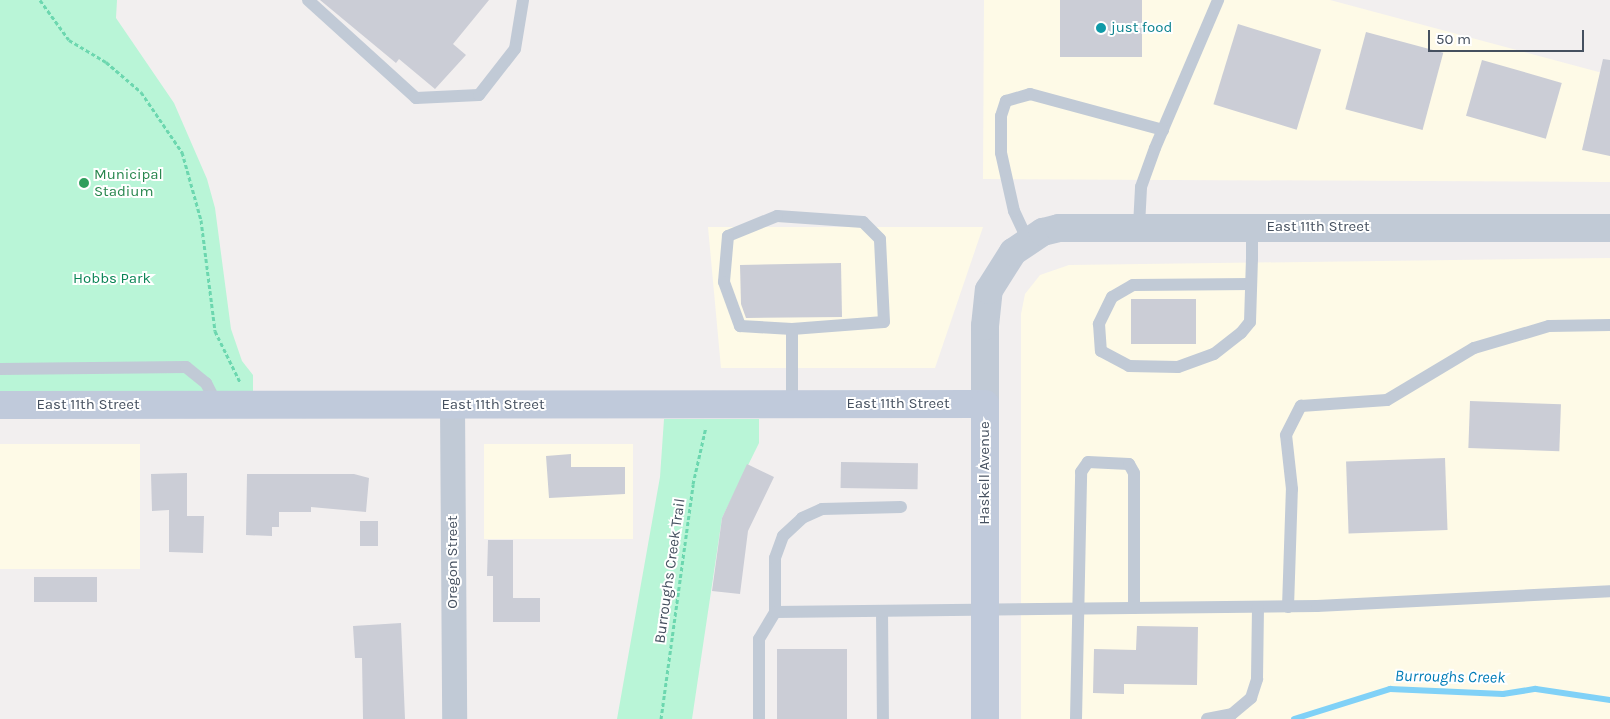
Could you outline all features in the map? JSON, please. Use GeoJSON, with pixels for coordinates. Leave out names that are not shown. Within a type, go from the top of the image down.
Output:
{"type":"FeatureCollection","features":[{"type":"Feature","properties":{"kind":"main road","name":"East 11th Street"},"geometry":{"type":"LineString","coordinates":[[0,405],[985,404]]}},
{"type":"Feature","properties":{"kind":"main road","name":"Haskell Avenue"},"geometry":{"type":"LineString","coordinates":[[985,404],[985,719]]}},
{"type":"Feature","properties":{"kind":"street","name":"East 11th Street"},"geometry":{"type":"LineString","coordinates":[[1028,241],[1059,228],[1139,226],[1610,228]]}},
{"type":"Feature","properties":{"kind":"street","name":"Haskell Avenue"},"geometry":{"type":"LineString","coordinates":[[985,404],[985,326],[989,290],[1013,252],[1028,241]]}},
{"type":"Feature","properties":{"kind":"street","name":"Oregon Street"},"geometry":{"type":"LineString","coordinates":[[452,405],[454,719]]}},
{"type":"Feature","properties":{"kind":"lane"},"geometry":{"type":"LineString","coordinates":[[308,0],[416,98],[479,94],[516,49],[523,0]]}},
{"type":"Feature","properties":{"kind":"lane"},"geometry":{"type":"LineString","coordinates":[[1139,226],[1142,187],[1163,130],[1218,0]]}},
{"type":"Feature","properties":{"kind":"lane"},"geometry":{"type":"LineString","coordinates":[[1028,241],[1014,211],[1001,153],[1001,116],[1006,102],[1030,94],[1163,130]]}},
{"type":"Feature","properties":{"kind":"lane"},"geometry":{"type":"LineString","coordinates":[[777,216],[863,222],[880,238],[884,322],[792,329],[740,326],[724,282],[728,236],[777,216]]}},
{"type":"Feature","properties":{"kind":"lane"},"geometry":{"type":"LineString","coordinates":[[1251,284],[1133,286],[1112,297],[1099,324],[1101,351],[1129,366],[1178,366],[1214,354],[1250,322],[1251,284],[1252,227]]}},
{"type":"Feature","properties":{"kind":"lane"},"geometry":{"type":"LineString","coordinates":[[1288,607],[1292,489],[1286,435],[1301,406],[1387,400],[1474,348],[1549,326],[1610,325]]}},
{"type":"Feature","properties":{"kind":"lane"},"geometry":{"type":"LineString","coordinates":[[792,329],[792,404]]}},
{"type":"Feature","properties":{"kind":"lane"},"geometry":{"type":"LineString","coordinates":[[0,369],[186,367],[206,383],[217,405]]}},
{"type":"Feature","properties":{"kind":"lane"},"geometry":{"type":"LineString","coordinates":[[1076,719],[1077,609],[1082,472],[1088,462],[1129,464],[1134,473],[1134,608]]}},
{"type":"Feature","properties":{"kind":"lane"},"geometry":{"type":"LineString","coordinates":[[759,719],[758,639],[775,612],[774,558],[783,536],[802,518],[822,509],[901,507]]}},
{"type":"Feature","properties":{"kind":"lane"},"geometry":{"type":"LineString","coordinates":[[775,612],[1288,607],[1610,591]]}},
{"type":"Feature","properties":{"kind":"lane"},"geometry":{"type":"LineString","coordinates":[[1208,719],[1232,714],[1251,698],[1257,679],[1258,607]]}},
{"type":"Feature","properties":{"kind":"lane"},"geometry":{"type":"LineString","coordinates":[[882,611],[883,719]]}},
{"type":"Feature","properties":{"kind":"path"},"geometry":{"type":"LineString","coordinates":[[40,0],[69,40],[106,62],[142,92],[182,152],[201,220],[215,331],[241,383]]}},
{"type":"Feature","properties":{"kind":"path","name":"Burroughs Creek Trail"},"geometry":{"type":"LineString","coordinates":[[661,719],[693,484],[706,428]]}},
{"type":"Feature","properties":{"kind":"shaded area"},"geometry":{"type":"Polygon","coordinates":[[[984,0],[1330,0],[1610,75],[1610,182],[983,179],[984,0]]]}},
{"type":"Feature","properties":{"kind":"shaded area"},"geometry":{"type":"Polygon","coordinates":[[[708,227],[983,227],[935,368],[721,368],[708,227]]]}},
{"type":"Feature","properties":{"kind":"shaded area"},"geometry":{"type":"Polygon","coordinates":[[[1610,258],[1610,719],[1021,719],[1021,314],[1025,294],[1040,275],[1069,265],[1610,258]]]}},
{"type":"Feature","properties":{"kind":"shaded area"},"geometry":{"type":"Polygon","coordinates":[[[0,444],[140,444],[140,569],[0,569],[0,444]]]}},
{"type":"Feature","properties":{"kind":"shaded area"},"geometry":{"type":"Polygon","coordinates":[[[484,444],[633,444],[633,539],[484,539],[484,444]]]}},
{"type":"Feature","properties":{"kind":"green space","name":"Hobbs Park"},"geometry":{"type":"Polygon","coordinates":[[[0,0],[117,0],[116,18],[174,103],[207,179],[215,208],[231,329],[242,361],[253,375],[253,391],[0,391],[0,0]]]}},
{"type":"Feature","properties":{"kind":"green space"},"geometry":{"type":"Polygon","coordinates":[[[664,419],[759,419],[759,443],[722,518],[692,719],[617,719],[660,477],[664,419]]]}},
{"type":"Feature","properties":{"kind":"building"},"geometry":{"type":"Polygon","coordinates":[[[320,0],[489,0],[453,44],[466,55],[435,89],[399,59],[396,63],[320,0]]]}},
{"type":"Feature","properties":{"kind":"building","name":"just food"},"geometry":{"type":"Polygon","coordinates":[[[1060,0],[1142,0],[1142,57],[1060,57],[1060,0]]]}},
{"type":"Feature","properties":{"kind":"building"},"geometry":{"type":"Polygon","coordinates":[[[1238,24],[1321,49],[1297,130],[1213,104],[1238,24]]]}},
{"type":"Feature","properties":{"kind":"building"},"geometry":{"type":"Polygon","coordinates":[[[1366,32],[1443,53],[1423,130],[1345,109],[1366,32]]]}},
{"type":"Feature","properties":{"kind":"building"},"geometry":{"type":"Polygon","coordinates":[[[1603,59],[1610,60],[1610,156],[1582,150],[1603,59]]]}},
{"type":"Feature","properties":{"kind":"building"},"geometry":{"type":"Polygon","coordinates":[[[1482,60],[1562,83],[1546,139],[1466,116],[1482,60]]]}},
{"type":"Feature","properties":{"kind":"building"},"geometry":{"type":"Polygon","coordinates":[[[841,263],[842,317],[746,318],[741,304],[740,265],[841,263]]]}},
{"type":"Feature","properties":{"kind":"building"},"geometry":{"type":"Polygon","coordinates":[[[1131,299],[1196,299],[1196,344],[1131,344],[1131,299]]]}},
{"type":"Feature","properties":{"kind":"building"},"geometry":{"type":"Polygon","coordinates":[[[1470,401],[1561,404],[1559,451],[1468,448],[1470,401]]]}},
{"type":"Feature","properties":{"kind":"building"},"geometry":{"type":"Polygon","coordinates":[[[571,454],[571,467],[625,467],[625,494],[549,498],[546,456],[571,454]]]}},
{"type":"Feature","properties":{"kind":"building"},"geometry":{"type":"Polygon","coordinates":[[[1445,458],[1448,530],[1349,533],[1346,461],[1445,458]]]}},
{"type":"Feature","properties":{"kind":"building"},"geometry":{"type":"Polygon","coordinates":[[[841,462],[918,463],[918,489],[841,488],[841,462]]]}},
{"type":"Feature","properties":{"kind":"building"},"geometry":{"type":"Polygon","coordinates":[[[747,464],[774,477],[748,531],[740,594],[712,591],[722,518],[747,464]]]}},
{"type":"Feature","properties":{"kind":"building"},"geometry":{"type":"Polygon","coordinates":[[[187,473],[187,516],[204,516],[203,553],[169,552],[169,510],[152,511],[151,474],[187,473]]]}},
{"type":"Feature","properties":{"kind":"building"},"geometry":{"type":"Polygon","coordinates":[[[247,474],[354,474],[369,478],[366,512],[311,507],[311,512],[279,512],[279,527],[272,527],[272,536],[246,535],[247,474]]]}},
{"type":"Feature","properties":{"kind":"building"},"geometry":{"type":"Polygon","coordinates":[[[360,521],[378,521],[378,546],[360,546],[360,521]]]}},
{"type":"Feature","properties":{"kind":"building"},"geometry":{"type":"Polygon","coordinates":[[[488,540],[513,540],[513,598],[540,598],[540,622],[493,622],[493,576],[487,576],[488,540]]]}},
{"type":"Feature","properties":{"kind":"building"},"geometry":{"type":"Polygon","coordinates":[[[34,577],[97,577],[97,602],[34,602],[34,577]]]}},
{"type":"Feature","properties":{"kind":"building"},"geometry":{"type":"Polygon","coordinates":[[[401,623],[405,719],[363,719],[362,658],[355,658],[353,626],[401,623]]]}},
{"type":"Feature","properties":{"kind":"building"},"geometry":{"type":"Polygon","coordinates":[[[1137,626],[1198,627],[1197,685],[1124,684],[1124,694],[1093,693],[1094,649],[1136,650],[1137,626]]]}},
{"type":"Feature","properties":{"kind":"building"},"geometry":{"type":"Polygon","coordinates":[[[777,649],[847,649],[847,719],[777,719],[777,649]]]}},
{"type":"Feature","properties":{"kind":"waterway","name":"Burroughs Creek"},"geometry":{"type":"LineString","coordinates":[[1294,719],[1390,689],[1503,694],[1536,689],[1610,700]]}},
{"type":"Feature","properties":{"kind":"place","name":"just food"},"geometry":{"type":"Point","coordinates":[1101,28]}},
{"type":"Feature","properties":{"kind":"place","name":"Municipal Stadium"},"geometry":{"type":"Point","coordinates":[84,183]}}]}
